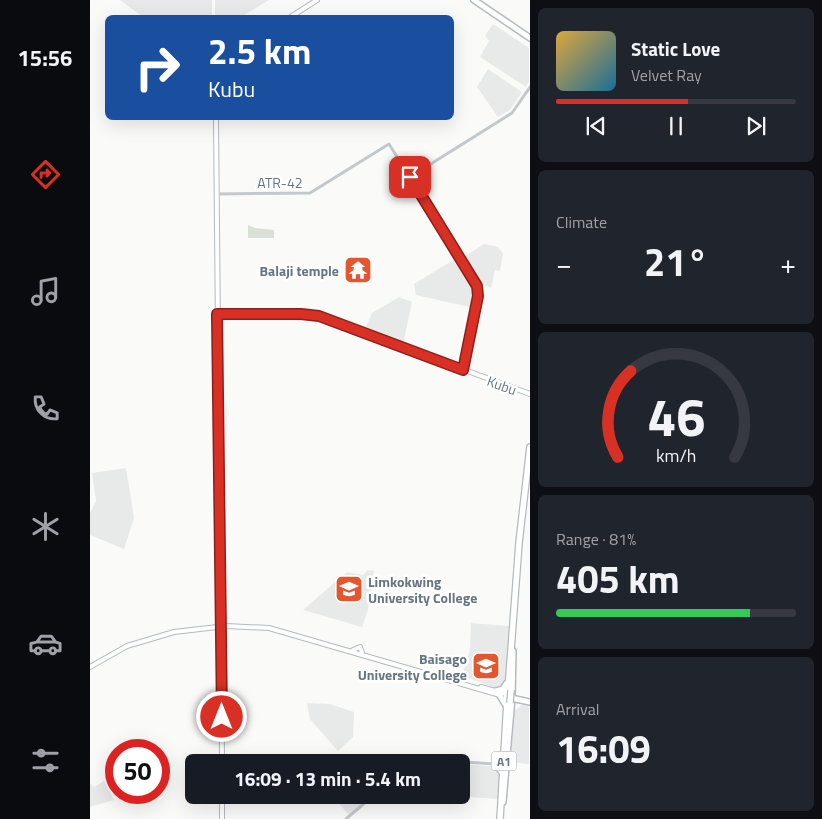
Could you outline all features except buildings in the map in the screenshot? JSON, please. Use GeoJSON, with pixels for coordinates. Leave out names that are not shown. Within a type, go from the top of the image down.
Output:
{"type":"FeatureCollection","features":[{"type":"Feature","properties":{"kind":"highway","name":"A1"},"geometry":{"type":"LineString","coordinates":[[501,819],[512,635],[530,447]]}},
{"type":"Feature","properties":{"kind":"highway","name":"A1"},"geometry":{"type":"LineString","coordinates":[[501,819],[521,543],[530,463]]}},
{"type":"Feature","properties":{"kind":"highway"},"geometry":{"type":"LineString","coordinates":[[496,764],[501,768],[503,774]]}},
{"type":"Feature","properties":{"kind":"main road"},"geometry":{"type":"LineString","coordinates":[[294,15],[317,0]]}},
{"type":"Feature","properties":{"kind":"main road"},"geometry":{"type":"LineString","coordinates":[[474,0],[530,37]]}},
{"type":"Feature","properties":{"kind":"main road"},"geometry":{"type":"LineString","coordinates":[[216,120],[220,381],[222,754]]}},
{"type":"Feature","properties":{"kind":"main road","name":"Kubu"},"geometry":{"type":"LineString","coordinates":[[219,315],[301,314],[319,316],[529,395]]}},
{"type":"Feature","properties":{"kind":"main road"},"geometry":{"type":"LineString","coordinates":[[221,625],[271,628],[425,674],[530,701]]}},
{"type":"Feature","properties":{"kind":"main road"},"geometry":{"type":"LineString","coordinates":[[90,667],[128,646],[181,631],[221,625],[272,626],[521,699]]}},
{"type":"Feature","properties":{"kind":"main road"},"geometry":{"type":"LineString","coordinates":[[503,802],[511,712],[507,682],[512,635]]}},
{"type":"Feature","properties":{"kind":"main road"},"geometry":{"type":"LineString","coordinates":[[497,693],[503,690],[507,682]]}},
{"type":"Feature","properties":{"kind":"main road"},"geometry":{"type":"LineString","coordinates":[[496,764],[502,762],[509,696]]}},
{"type":"Feature","properties":{"kind":"main road"},"geometry":{"type":"LineString","coordinates":[[511,712],[514,703],[521,699]]}},
{"type":"Feature","properties":{"kind":"main road"},"geometry":{"type":"LineString","coordinates":[[503,746],[504,758]]}},
{"type":"Feature","properties":{"kind":"main road"},"geometry":{"type":"LineString","coordinates":[[222,804],[222,819]]}},
{"type":"Feature","properties":{"kind":"street"},"geometry":{"type":"LineString","coordinates":[[463,370],[478,296],[477,286],[410,177],[512,113],[530,87]]}},
{"type":"Feature","properties":{"kind":"street","name":"ATR-42"},"geometry":{"type":"LineString","coordinates":[[217,194],[310,194],[389,144],[410,177]]}},
{"type":"Feature","properties":{"kind":"street"},"geometry":{"type":"LineString","coordinates":[[470,762],[496,764]]}},
{"type":"Feature","properties":{"kind":"street"},"geometry":{"type":"LineString","coordinates":[[346,819],[364,804]]}},
{"type":"Feature","properties":{"kind":"shaded area"},"geometry":{"type":"Polygon","coordinates":[[[120,0],[212,0],[212,15],[140,15],[120,0]]]}},
{"type":"Feature","properties":{"kind":"shaded area"},"geometry":{"type":"Polygon","coordinates":[[[215,0],[269,0],[244,15],[215,15],[215,0]]]}},
{"type":"Feature","properties":{"kind":"shaded area"},"geometry":{"type":"Polygon","coordinates":[[[493,24],[529,48],[529,81],[526,87],[480,57],[489,41],[485,36],[493,24]]]}},
{"type":"Feature","properties":{"kind":"shaded area"},"geometry":{"type":"Polygon","coordinates":[[[488,69],[522,92],[510,110],[498,117],[477,87],[488,69]]]}},
{"type":"Feature","properties":{"kind":"shaded area"},"geometry":{"type":"Polygon","coordinates":[[[248,225],[255,228],[274,230],[274,238],[248,238],[248,225]]]}},
{"type":"Feature","properties":{"kind":"shaded area"},"geometry":{"type":"Polygon","coordinates":[[[484,244],[498,247],[503,254],[500,271],[495,270],[491,288],[481,283],[464,257],[484,244]]]}},
{"type":"Feature","properties":{"kind":"shaded area"},"geometry":{"type":"Polygon","coordinates":[[[455,259],[459,260],[474,283],[477,293],[474,308],[416,295],[414,284],[455,259]]]}},
{"type":"Feature","properties":{"kind":"shaded area"},"geometry":{"type":"Polygon","coordinates":[[[399,297],[412,302],[404,340],[401,343],[365,329],[372,313],[399,297]]]}},
{"type":"Feature","properties":{"kind":"shaded area"},"geometry":{"type":"Polygon","coordinates":[[[126,468],[134,518],[124,549],[90,535],[90,513],[96,501],[92,473],[126,468]]]}},
{"type":"Feature","properties":{"kind":"shaded area","name":"Limkokwing University College"},"geometry":{"type":"Polygon","coordinates":[[[368,570],[374,571],[368,610],[362,627],[303,610],[347,572],[363,575],[368,570]]]}},
{"type":"Feature","properties":{"kind":"shaded area","name":"Baisago University College"},"geometry":{"type":"Polygon","coordinates":[[[471,623],[509,626],[506,683],[499,689],[462,676],[470,650],[471,623]]]}},
{"type":"Feature","properties":{"kind":"shaded area"},"geometry":{"type":"Polygon","coordinates":[[[307,703],[330,704],[354,712],[353,737],[338,751],[310,719],[307,703]]]}},
{"type":"Feature","properties":{"kind":"shaded area"},"geometry":{"type":"Polygon","coordinates":[[[522,705],[529,706],[529,764],[511,762],[514,711],[522,705]]]}},
{"type":"Feature","properties":{"kind":"shaded area"},"geometry":{"type":"Polygon","coordinates":[[[470,765],[499,767],[501,771],[498,799],[470,797],[470,765]]]}},
{"type":"Feature","properties":{"kind":"shaded area"},"geometry":{"type":"Polygon","coordinates":[[[104,781],[105,803],[90,807],[90,783],[94,787],[104,781]]]}},
{"type":"Feature","properties":{"kind":"shaded area"},"geometry":{"type":"Polygon","coordinates":[[[340,804],[362,804],[349,815],[340,804]]]}},
{"type":"Feature","properties":{"kind":"place","name":"Balaji temple"},"geometry":{"type":"Point","coordinates":[358,270]}},
{"type":"Feature","properties":{"kind":"place","name":"Limkokwing University College"},"geometry":{"type":"Point","coordinates":[349,589]}},
{"type":"Feature","properties":{"kind":"place","name":"Baisago University College"},"geometry":{"type":"Point","coordinates":[486,666]}},
{"type":"Feature","properties":{"kind":"route"},"geometry":{"type":"LineString","coordinates":[[222,717],[220,355],[217,314],[301,314],[319,316],[463,370],[478,296],[477,286],[410,177]]}}]}
